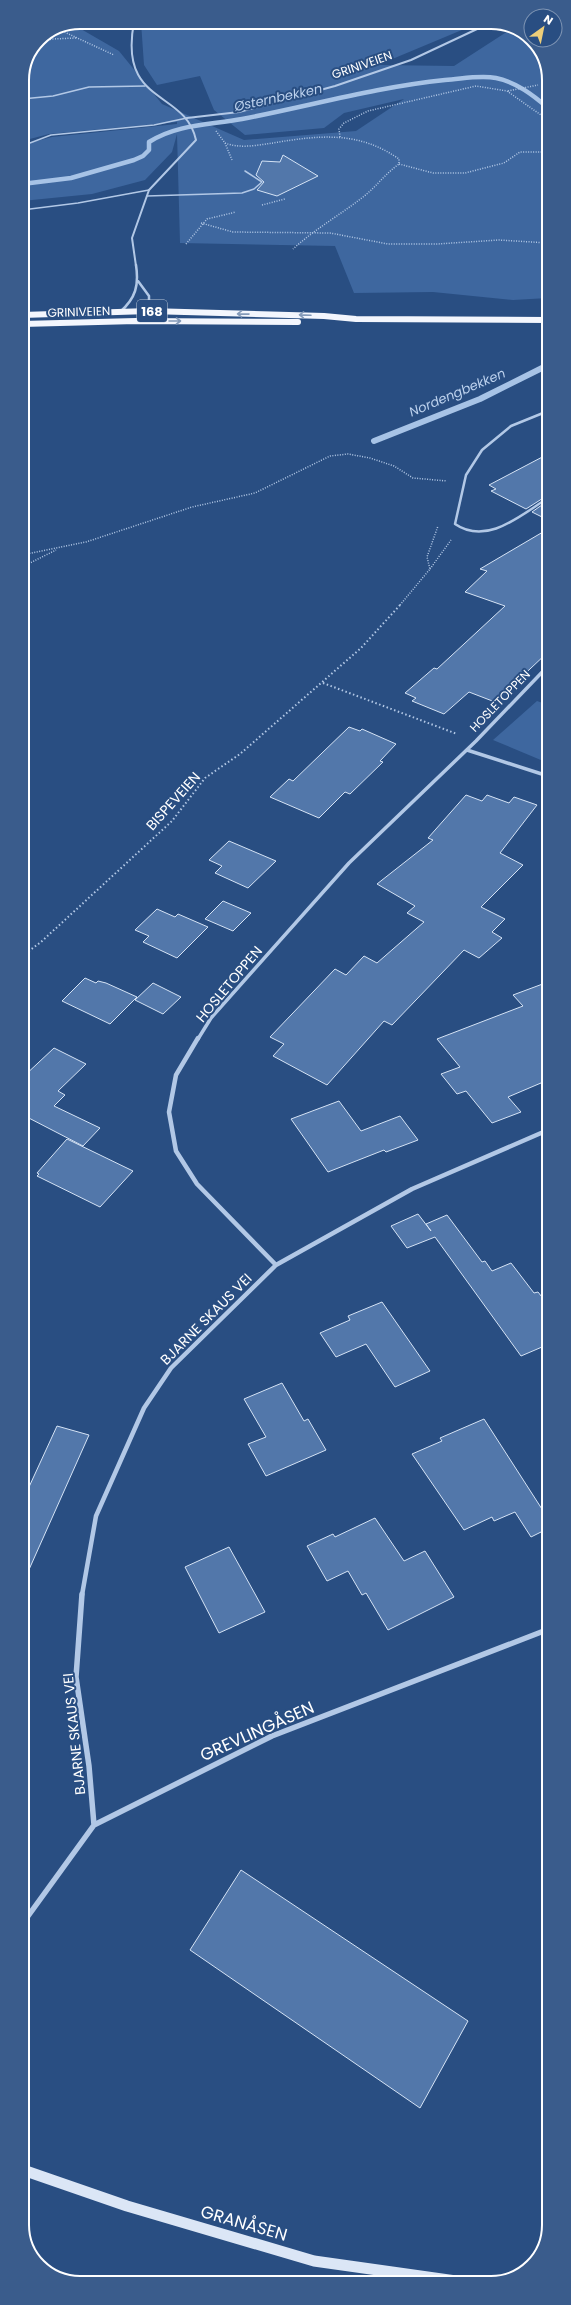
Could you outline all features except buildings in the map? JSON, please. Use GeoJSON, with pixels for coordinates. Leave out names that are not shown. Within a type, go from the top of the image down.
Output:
{"type":"FeatureCollection","features":[{"type":"Feature","properties":{"kind":"main road","name":"GRINIVEIEN"},"geometry":{"type":"LineString","coordinates":[[29,315],[149,311],[324,316],[356,319],[542,320]]}},
{"type":"Feature","properties":{"kind":"main road","name":"GRINIVEIEN"},"geometry":{"type":"LineString","coordinates":[[29,324],[136,321],[325,322],[356,319]]}},
{"type":"Feature","properties":{"kind":"street"},"geometry":{"type":"LineString","coordinates":[[133,29],[131,46],[144,86]]}},
{"type":"Feature","properties":{"kind":"street","name":"GRINIVEIEN"},"geometry":{"type":"LineString","coordinates":[[187,118],[239,112],[335,86],[411,60],[477,29]]}},
{"type":"Feature","properties":{"kind":"street","name":"GRINIVEIEN"},"geometry":{"type":"LineString","coordinates":[[120,312],[130,303],[138,281],[132,238],[149,190],[196,140],[195,130],[187,118],[144,86]]}},
{"type":"Feature","properties":{"kind":"street","name":"GRINIVEIEN"},"geometry":{"type":"LineString","coordinates":[[138,281],[149,296],[149,311]]}},
{"type":"Feature","properties":{"kind":"street"},"geometry":{"type":"LineString","coordinates":[[136,321],[149,311]]}},
{"type":"Feature","properties":{"kind":"street"},"geometry":{"type":"LineString","coordinates":[[542,413],[511,426],[482,450],[466,475],[454,524],[465,530],[477,533],[490,531],[542,501]]}},
{"type":"Feature","properties":{"kind":"street","name":"HOSLETOPPEN"},"geometry":{"type":"LineString","coordinates":[[276,1265],[197,1184],[176,1151],[169,1112],[176,1075],[211,1018],[349,863],[467,750],[542,672]]}},
{"type":"Feature","properties":{"kind":"street","name":"HOSLETOPPEN"},"geometry":{"type":"LineString","coordinates":[[467,750],[542,774]]}},
{"type":"Feature","properties":{"kind":"street","name":"BJARNE SKAUS VEI"},"geometry":{"type":"LineString","coordinates":[[94,1825],[89,1766],[76,1677],[82,1590],[96,1516],[144,1408],[171,1368],[276,1265],[412,1189],[542,1133]]}},
{"type":"Feature","properties":{"kind":"street","name":"GREVLINGÅSEN"},"geometry":{"type":"LineString","coordinates":[[29,1914],[94,1825],[272,1736],[542,1632]]}},
{"type":"Feature","properties":{"kind":"street","name":"GRANÅSEN"},"geometry":{"type":"LineString","coordinates":[[29,2172],[127,2206],[314,2261],[420,2276]]}},
{"type":"Feature","properties":{"kind":"lane"},"geometry":{"type":"LineString","coordinates":[[29,98],[53,96],[89,88],[144,86]]}},
{"type":"Feature","properties":{"kind":"lane"},"geometry":{"type":"LineString","coordinates":[[29,143],[51,135],[154,124],[187,118]]}},
{"type":"Feature","properties":{"kind":"lane"},"geometry":{"type":"LineString","coordinates":[[147,196],[242,193],[254,189],[262,182],[245,171]]}},
{"type":"Feature","properties":{"kind":"lane"},"geometry":{"type":"LineString","coordinates":[[29,209],[78,203],[149,190]]}},
{"type":"Feature","properties":{"kind":"path"},"geometry":{"type":"LineString","coordinates":[[64,32],[112,53],[127,72],[141,79]]}},
{"type":"Feature","properties":{"kind":"path"},"geometry":{"type":"LineString","coordinates":[[48,41],[79,38]]}},
{"type":"Feature","properties":{"kind":"path"},"geometry":{"type":"LineString","coordinates":[[340,137],[338,129],[344,123],[368,111],[476,86],[507,91],[538,85]]}},
{"type":"Feature","properties":{"kind":"path"},"geometry":{"type":"LineString","coordinates":[[507,91],[542,116]]}},
{"type":"Feature","properties":{"kind":"path"},"geometry":{"type":"LineString","coordinates":[[212,126],[225,143],[233,145],[251,146],[294,139],[340,137],[367,140],[387,148],[399,159],[399,164]]}},
{"type":"Feature","properties":{"kind":"path"},"geometry":{"type":"LineString","coordinates":[[399,164],[433,173],[465,173],[504,163],[520,152],[542,152]]}},
{"type":"Feature","properties":{"kind":"path"},"geometry":{"type":"LineString","coordinates":[[293,249],[310,233],[375,188],[385,174],[399,164]]}},
{"type":"Feature","properties":{"kind":"path"},"geometry":{"type":"LineString","coordinates":[[261,205],[284,200]]}},
{"type":"Feature","properties":{"kind":"path"},"geometry":{"type":"LineString","coordinates":[[186,244],[201,224],[207,219],[238,211]]}},
{"type":"Feature","properties":{"kind":"path"},"geometry":{"type":"LineString","coordinates":[[201,224],[233,232],[330,233],[388,244],[437,244],[499,240],[542,243]]}},
{"type":"Feature","properties":{"kind":"path"},"geometry":{"type":"LineString","coordinates":[[29,554],[86,542],[192,507],[255,493],[330,456],[348,454],[370,458],[394,466],[413,478],[454,481]]}},
{"type":"Feature","properties":{"kind":"path"},"geometry":{"type":"LineString","coordinates":[[430,569],[442,555],[451,540],[454,524]]}},
{"type":"Feature","properties":{"kind":"path"},"geometry":{"type":"LineString","coordinates":[[29,564],[60,548]]}},
{"type":"Feature","properties":{"kind":"path","name":"BISPEVEIEN"},"geometry":{"type":"LineString","coordinates":[[29,951],[42,942],[172,820],[205,778],[240,754],[323,683],[361,648]]}},
{"type":"Feature","properties":{"kind":"path"},"geometry":{"type":"LineString","coordinates":[[323,683],[476,741]]}},
{"type":"Feature","properties":{"kind":"shaded area"},"geometry":{"type":"Polygon","coordinates":[[[81,29],[119,51],[162,104],[244,140],[356,131],[404,99],[344,113],[324,128],[245,135],[214,110],[200,76],[157,85],[144,65],[141,29],[464,29],[378,65],[454,66],[507,32],[516,36],[523,41],[523,48],[530,48],[535,55],[541,70],[542,80],[542,298],[513,300],[433,292],[354,293],[335,246],[180,243],[177,134],[172,152],[145,180],[92,194],[29,200],[29,143],[52,137],[177,124],[177,122],[49,134],[29,139],[29,80],[33,61],[44,44],[61,33],[70,30],[81,29]]]}},
{"type":"Feature","properties":{"kind":"shaded area"},"geometry":{"type":"Polygon","coordinates":[[[537,701],[542,703],[542,760],[493,740],[537,701]]]}},
{"type":"Feature","properties":{"kind":"waterway","name":"Østernbekken"},"geometry":{"type":"LineString","coordinates":[[29,183],[71,178],[134,160],[143,156],[149,150],[149,142],[160,136],[182,128],[242,119],[368,92],[419,83],[490,77],[503,80],[517,86],[542,103]]}},
{"type":"Feature","properties":{"kind":"waterway","name":"Nordengbekken"},"geometry":{"type":"LineString","coordinates":[[374,441],[480,399],[542,368]]}}]}
